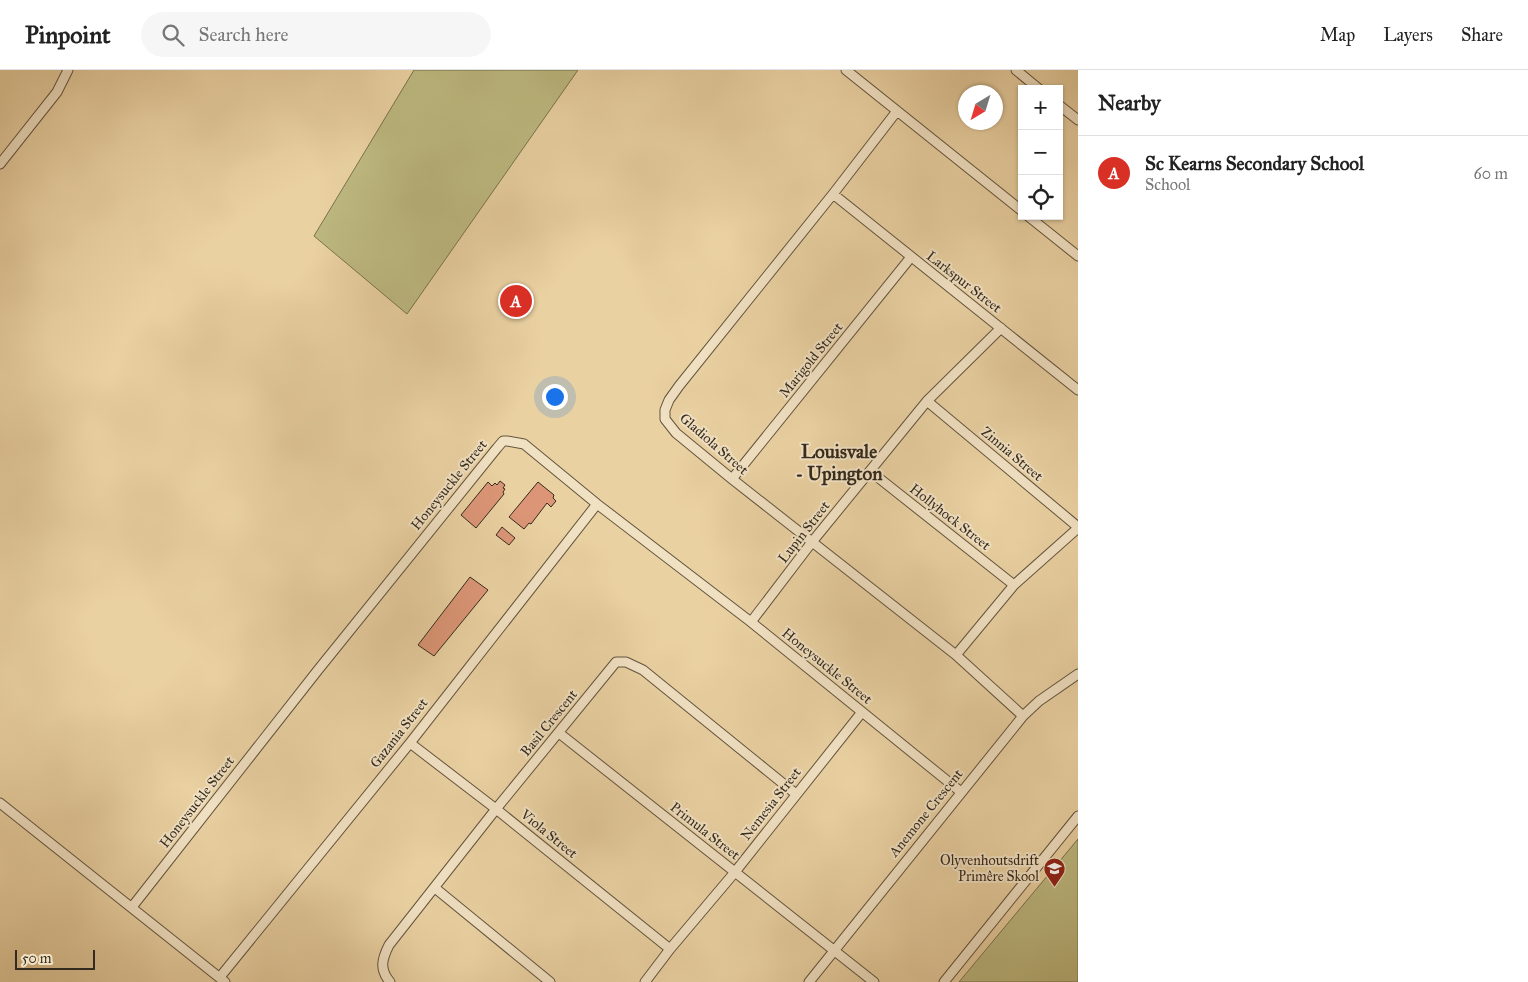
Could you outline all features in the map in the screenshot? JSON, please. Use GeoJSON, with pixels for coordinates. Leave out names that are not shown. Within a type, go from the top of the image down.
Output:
{"type":"FeatureCollection","features":[{"type":"Feature","properties":{"kind":"street"},"geometry":{"type":"LineString","coordinates":[[0,164],[57,92],[68,70]]}},
{"type":"Feature","properties":{"kind":"street"},"geometry":{"type":"LineString","coordinates":[[846,70],[1018,208]]}},
{"type":"Feature","properties":{"kind":"street"},"geometry":{"type":"LineString","coordinates":[[1016,70],[1034,85]]}},
{"type":"Feature","properties":{"kind":"street"},"geometry":{"type":"LineString","coordinates":[[1063,108],[1078,120]]}},
{"type":"Feature","properties":{"kind":"street","name":"Gladiola Street"},"geometry":{"type":"LineString","coordinates":[[897,111],[679,386],[669,400],[665,410],[665,419],[669,426],[732,479],[956,655],[1023,716]]}},
{"type":"Feature","properties":{"kind":"street","name":"Larkspur Street"},"geometry":{"type":"LineString","coordinates":[[833,194],[1078,390]]}},
{"type":"Feature","properties":{"kind":"street"},"geometry":{"type":"LineString","coordinates":[[1033,220],[1078,256]]}},
{"type":"Feature","properties":{"kind":"street","name":"Marigold Street"},"geometry":{"type":"LineString","coordinates":[[732,479],[911,257]]}},
{"type":"Feature","properties":{"kind":"street","name":"Lupin Street"},"geometry":{"type":"LineString","coordinates":[[751,622],[812,542],[927,401],[1001,328]]}},
{"type":"Feature","properties":{"kind":"street","name":"Zinnia Street"},"geometry":{"type":"LineString","coordinates":[[927,401],[1078,527]]}},
{"type":"Feature","properties":{"kind":"street","name":"Honeysuckle Street"},"geometry":{"type":"LineString","coordinates":[[132,907],[318,670],[503,442],[512,441],[524,444],[597,504],[751,622],[961,792]]}},
{"type":"Feature","properties":{"kind":"street","name":"Hollyhock Street"},"geometry":{"type":"LineString","coordinates":[[870,471],[1014,586]]}},
{"type":"Feature","properties":{"kind":"street","name":"Gazania Street"},"geometry":{"type":"LineString","coordinates":[[222,980],[597,504]]}},
{"type":"Feature","properties":{"kind":"street"},"geometry":{"type":"LineString","coordinates":[[956,655],[1014,586],[1078,527]]}},
{"type":"Feature","properties":{"kind":"street","name":"Basil Crescent"},"geometry":{"type":"LineString","coordinates":[[390,982],[383,973],[382,966],[389,945],[496,809],[616,662],[626,662],[644,670],[796,794]]}},
{"type":"Feature","properties":{"kind":"street","name":"Anemone Crescent"},"geometry":{"type":"LineString","coordinates":[[809,982],[1023,716],[1039,701],[1078,674]]}},
{"type":"Feature","properties":{"kind":"street","name":"Nemesia Street"},"geometry":{"type":"LineString","coordinates":[[646,982],[670,949],[735,872],[862,712]]}},
{"type":"Feature","properties":{"kind":"street","name":"Primula Street"},"geometry":{"type":"LineString","coordinates":[[559,733],[874,982]]}},
{"type":"Feature","properties":{"kind":"street","name":"Viola Street"},"geometry":{"type":"LineString","coordinates":[[410,743],[496,809],[670,949]]}},
{"type":"Feature","properties":{"kind":"street"},"geometry":{"type":"LineString","coordinates":[[0,803],[222,980]]}},
{"type":"Feature","properties":{"kind":"street"},"geometry":{"type":"LineString","coordinates":[[944,982],[1078,816]]}},
{"type":"Feature","properties":{"kind":"street"},"geometry":{"type":"LineString","coordinates":[[434,888],[550,982]]}},
{"type":"Feature","properties":{"kind":"shaded area"},"geometry":{"type":"Polygon","coordinates":[[[414,70],[578,70],[407,314],[314,236],[414,70]]]}},
{"type":"Feature","properties":{"kind":"shaded area","name":"Olyvenhoutsdrift Primêre Skool"},"geometry":{"type":"Polygon","coordinates":[[[1078,839],[1078,982],[959,982],[1078,839]]]}},
{"type":"Feature","properties":{"kind":"building"},"geometry":{"type":"Polygon","coordinates":[[[500,481],[505,485],[503,488],[505,489],[504,494],[476,528],[461,515],[488,482],[492,486],[495,483],[497,485],[500,481]]]}},
{"type":"Feature","properties":{"kind":"building"},"geometry":{"type":"Polygon","coordinates":[[[538,482],[554,495],[553,498],[556,501],[551,507],[547,503],[531,524],[529,523],[524,529],[509,517],[538,482]]]}},
{"type":"Feature","properties":{"kind":"building"},"geometry":{"type":"Polygon","coordinates":[[[502,527],[515,538],[509,545],[496,535],[502,527]]]}},
{"type":"Feature","properties":{"kind":"building"},"geometry":{"type":"Polygon","coordinates":[[[470,577],[488,590],[434,656],[418,645],[470,577]]]}},
{"type":"Feature","properties":{"kind":"place","name":"Sc Kearns Secondary School"},"geometry":{"type":"Point","coordinates":[516,301]}},
{"type":"Feature","properties":{"kind":"place","name":"Olyvenhoutsdrift Primêre Skool"},"geometry":{"type":"Point","coordinates":[1055,887]}},
{"type":"Feature","properties":{"kind":"district","name":"Louisvale - Upington"},"geometry":{"type":"Point","coordinates":[839,462]}}]}
